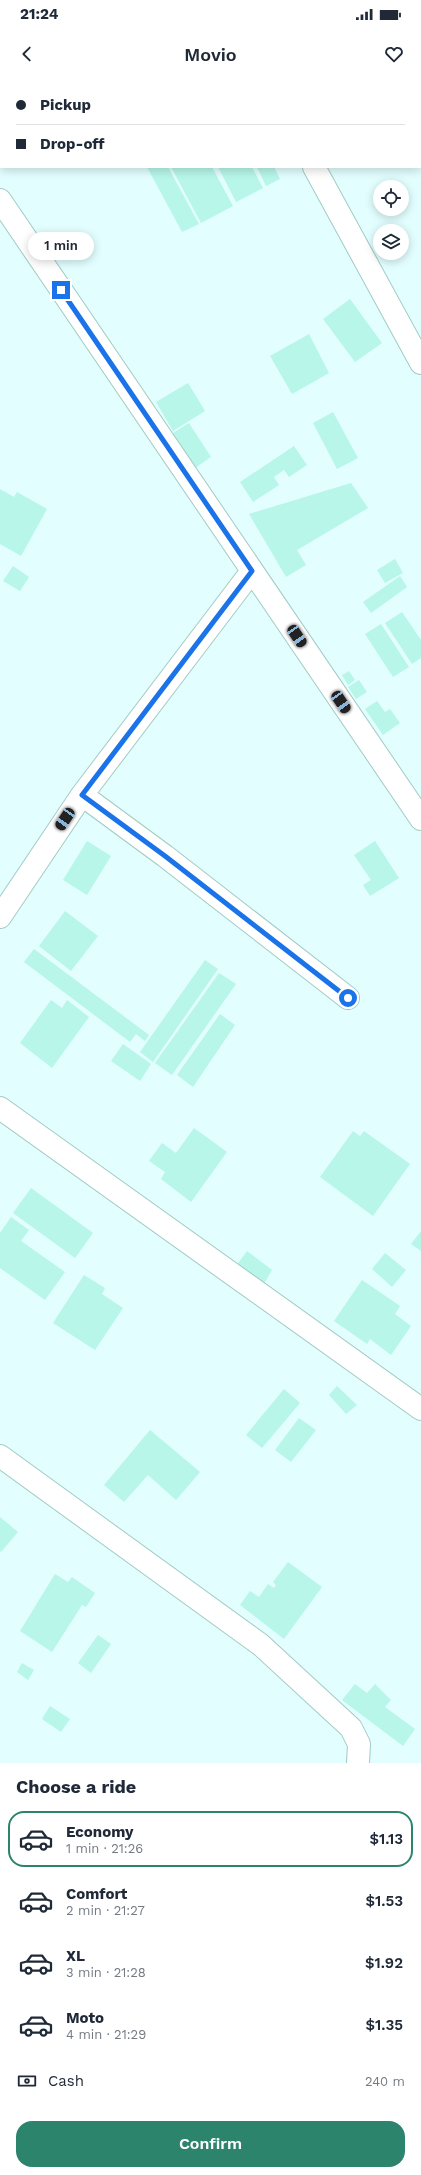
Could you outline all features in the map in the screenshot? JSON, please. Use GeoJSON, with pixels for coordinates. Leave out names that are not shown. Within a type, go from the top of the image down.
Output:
{"type":"FeatureCollection","features":[{"type":"Feature","properties":{"kind":"street"},"geometry":{"type":"LineString","coordinates":[[315,168],[421,364]]}},
{"type":"Feature","properties":{"kind":"street"},"geometry":{"type":"LineString","coordinates":[[0,200],[421,819]]}},
{"type":"Feature","properties":{"kind":"street"},"geometry":{"type":"LineString","coordinates":[[0,917],[82,795],[252,571]]}},
{"type":"Feature","properties":{"kind":"street"},"geometry":{"type":"LineString","coordinates":[[82,795],[165,856],[348,998]]}},
{"type":"Feature","properties":{"kind":"street"},"geometry":{"type":"LineString","coordinates":[[0,1108],[421,1409]]}},
{"type":"Feature","properties":{"kind":"street"},"geometry":{"type":"LineString","coordinates":[[0,1456],[261,1645],[351,1728],[360,1744],[358,1763]]}},
{"type":"Feature","properties":{"kind":"building"},"geometry":{"type":"Polygon","coordinates":[[[148,168],[169,168],[199,224],[182,232],[148,168]]]}},
{"type":"Feature","properties":{"kind":"building"},"geometry":{"type":"Polygon","coordinates":[[[172,168],[213,168],[233,206],[201,223],[172,168]]]}},
{"type":"Feature","properties":{"kind":"building"},"geometry":{"type":"Polygon","coordinates":[[[219,168],[253,168],[263,188],[236,202],[219,168]]]}},
{"type":"Feature","properties":{"kind":"building"},"geometry":{"type":"Polygon","coordinates":[[[257,168],[274,168],[280,179],[266,186],[257,168]]]}},
{"type":"Feature","properties":{"kind":"building"},"geometry":{"type":"Polygon","coordinates":[[[350,299],[382,343],[355,362],[323,319],[350,299]]]}},
{"type":"Feature","properties":{"kind":"building"},"geometry":{"type":"Polygon","coordinates":[[[309,334],[329,373],[292,394],[270,356],[309,334]]]}},
{"type":"Feature","properties":{"kind":"building"},"geometry":{"type":"Polygon","coordinates":[[[188,383],[205,411],[173,431],[156,402],[188,383]]]}},
{"type":"Feature","properties":{"kind":"building"},"geometry":{"type":"Polygon","coordinates":[[[333,412],[358,458],[337,469],[313,423],[333,412]]]}},
{"type":"Feature","properties":{"kind":"building"},"geometry":{"type":"Polygon","coordinates":[[[189,423],[211,457],[195,468],[173,433],[189,423]]]}},
{"type":"Feature","properties":{"kind":"building"},"geometry":{"type":"Polygon","coordinates":[[[294,446],[307,465],[289,477],[284,470],[274,477],[279,485],[253,502],[240,482],[294,446]]]}},
{"type":"Feature","properties":{"kind":"building"},"geometry":{"type":"Polygon","coordinates":[[[351,483],[368,508],[297,550],[306,565],[286,577],[249,514],[351,483]]]}},
{"type":"Feature","properties":{"kind":"building"},"geometry":{"type":"Polygon","coordinates":[[[0,489],[14,497],[17,492],[47,509],[21,556],[0,544],[0,489]]]}},
{"type":"Feature","properties":{"kind":"building"},"geometry":{"type":"Polygon","coordinates":[[[395,559],[403,573],[385,583],[377,570],[395,559]]]}},
{"type":"Feature","properties":{"kind":"building"},"geometry":{"type":"Polygon","coordinates":[[[13,566],[29,577],[20,591],[3,581],[13,566]]]}},
{"type":"Feature","properties":{"kind":"building"},"geometry":{"type":"Polygon","coordinates":[[[400,576],[407,587],[371,613],[363,602],[400,576]]]}},
{"type":"Feature","properties":{"kind":"building"},"geometry":{"type":"Polygon","coordinates":[[[402,612],[421,640],[421,658],[412,664],[385,623],[402,612]]]}},
{"type":"Feature","properties":{"kind":"building"},"geometry":{"type":"Polygon","coordinates":[[[381,624],[409,667],[393,677],[365,634],[381,624]]]}},
{"type":"Feature","properties":{"kind":"building"},"geometry":{"type":"Polygon","coordinates":[[[349,671],[355,680],[348,685],[342,675],[349,671]]]}},
{"type":"Feature","properties":{"kind":"building"},"geometry":{"type":"Polygon","coordinates":[[[359,680],[367,692],[356,699],[348,687],[359,680]]]}},
{"type":"Feature","properties":{"kind":"building"},"geometry":{"type":"Polygon","coordinates":[[[377,701],[385,712],[390,709],[400,723],[383,735],[365,709],[377,701]]]}},
{"type":"Feature","properties":{"kind":"building"},"geometry":{"type":"Polygon","coordinates":[[[87,841],[111,856],[87,895],[63,880],[87,841]]]}},
{"type":"Feature","properties":{"kind":"building"},"geometry":{"type":"Polygon","coordinates":[[[375,841],[399,878],[370,896],[363,885],[371,880],[354,855],[375,841]]]}},
{"type":"Feature","properties":{"kind":"building"},"geometry":{"type":"Polygon","coordinates":[[[65,911],[98,936],[71,971],[39,946],[65,911]]]}},
{"type":"Feature","properties":{"kind":"building"},"geometry":{"type":"Polygon","coordinates":[[[34,949],[149,1035],[145,1041],[136,1034],[130,1042],[24,962],[34,949]]]}},
{"type":"Feature","properties":{"kind":"building"},"geometry":{"type":"Polygon","coordinates":[[[205,960],[218,969],[153,1062],[140,1052],[205,960]]]}},
{"type":"Feature","properties":{"kind":"building"},"geometry":{"type":"Polygon","coordinates":[[[219,973],[236,984],[172,1075],[155,1063],[219,973]]]}},
{"type":"Feature","properties":{"kind":"building"},"geometry":{"type":"Polygon","coordinates":[[[51,1000],[62,1008],[67,1000],[89,1017],[52,1068],[20,1043],[51,1000]]]}},
{"type":"Feature","properties":{"kind":"building"},"geometry":{"type":"Polygon","coordinates":[[[220,1014],[235,1025],[193,1087],[177,1075],[220,1014]]]}},
{"type":"Feature","properties":{"kind":"building"},"geometry":{"type":"Polygon","coordinates":[[[123,1044],[151,1064],[140,1081],[111,1061],[123,1044]]]}},
{"type":"Feature","properties":{"kind":"building"},"geometry":{"type":"Polygon","coordinates":[[[194,1128],[227,1152],[191,1202],[161,1179],[165,1172],[149,1161],[162,1143],[176,1153],[194,1128]]]}},
{"type":"Feature","properties":{"kind":"building"},"geometry":{"type":"Polygon","coordinates":[[[353,1131],[360,1136],[364,1131],[410,1164],[373,1216],[320,1177],[353,1131]]]}},
{"type":"Feature","properties":{"kind":"building"},"geometry":{"type":"Polygon","coordinates":[[[31,1188],[93,1233],[75,1258],[13,1213],[31,1188]]]}},
{"type":"Feature","properties":{"kind":"building"},"geometry":{"type":"Polygon","coordinates":[[[11,1217],[29,1230],[21,1241],[65,1272],[45,1300],[0,1268],[0,1233],[11,1217]]]}},
{"type":"Feature","properties":{"kind":"building"},"geometry":{"type":"Polygon","coordinates":[[[421,1231],[421,1251],[411,1244],[421,1231]]]}},
{"type":"Feature","properties":{"kind":"building"},"geometry":{"type":"Polygon","coordinates":[[[247,1251],[272,1270],[262,1287],[236,1266],[247,1251]]]}},
{"type":"Feature","properties":{"kind":"building"},"geometry":{"type":"Polygon","coordinates":[[[385,1253],[406,1270],[392,1287],[372,1269],[385,1253]]]}},
{"type":"Feature","properties":{"kind":"building"},"geometry":{"type":"Polygon","coordinates":[[[84,1275],[105,1288],[102,1294],[123,1308],[95,1350],[53,1323],[84,1275]]]}},
{"type":"Feature","properties":{"kind":"building"},"geometry":{"type":"Polygon","coordinates":[[[362,1280],[400,1306],[395,1314],[411,1326],[391,1355],[370,1339],[367,1344],[334,1321],[362,1280]]]}},
{"type":"Feature","properties":{"kind":"building"},"geometry":{"type":"Polygon","coordinates":[[[337,1386],[357,1405],[346,1414],[329,1395],[337,1386]]]}},
{"type":"Feature","properties":{"kind":"building"},"geometry":{"type":"Polygon","coordinates":[[[284,1389],[300,1403],[262,1448],[246,1435],[284,1389]]]}},
{"type":"Feature","properties":{"kind":"building"},"geometry":{"type":"Polygon","coordinates":[[[299,1418],[316,1430],[291,1462],[275,1450],[299,1418]]]}},
{"type":"Feature","properties":{"kind":"building"},"geometry":{"type":"Polygon","coordinates":[[[150,1430],[200,1472],[176,1500],[148,1475],[124,1502],[104,1485],[150,1430]]]}},
{"type":"Feature","properties":{"kind":"building"},"geometry":{"type":"Polygon","coordinates":[[[0,1517],[18,1532],[1,1552],[0,1551],[0,1517]]]}},
{"type":"Feature","properties":{"kind":"building"},"geometry":{"type":"Polygon","coordinates":[[[288,1562],[322,1587],[284,1639],[240,1605],[250,1591],[259,1597],[268,1584],[274,1588],[276,1585],[273,1582],[288,1562]]]}},
{"type":"Feature","properties":{"kind":"building"},"geometry":{"type":"Polygon","coordinates":[[[55,1574],[68,1582],[72,1577],[95,1593],[86,1607],[82,1605],[52,1652],[20,1631],[55,1574]]]}},
{"type":"Feature","properties":{"kind":"building"},"geometry":{"type":"Polygon","coordinates":[[[98,1635],[111,1644],[91,1673],[78,1663],[98,1635]]]}},
{"type":"Feature","properties":{"kind":"building"},"geometry":{"type":"Polygon","coordinates":[[[22,1663],[34,1670],[28,1680],[17,1672],[22,1663]]]}},
{"type":"Feature","properties":{"kind":"building"},"geometry":{"type":"Polygon","coordinates":[[[355,1684],[367,1693],[375,1684],[391,1700],[385,1707],[415,1729],[403,1746],[342,1700],[355,1684]]]}},
{"type":"Feature","properties":{"kind":"building"},"geometry":{"type":"Polygon","coordinates":[[[50,1706],[70,1719],[61,1732],[42,1719],[50,1706]]]}},
{"type":"Feature","properties":{"kind":"route"},"geometry":{"type":"LineString","coordinates":[[61,290],[252,571],[82,795],[165,856],[348,998]]}}]}
